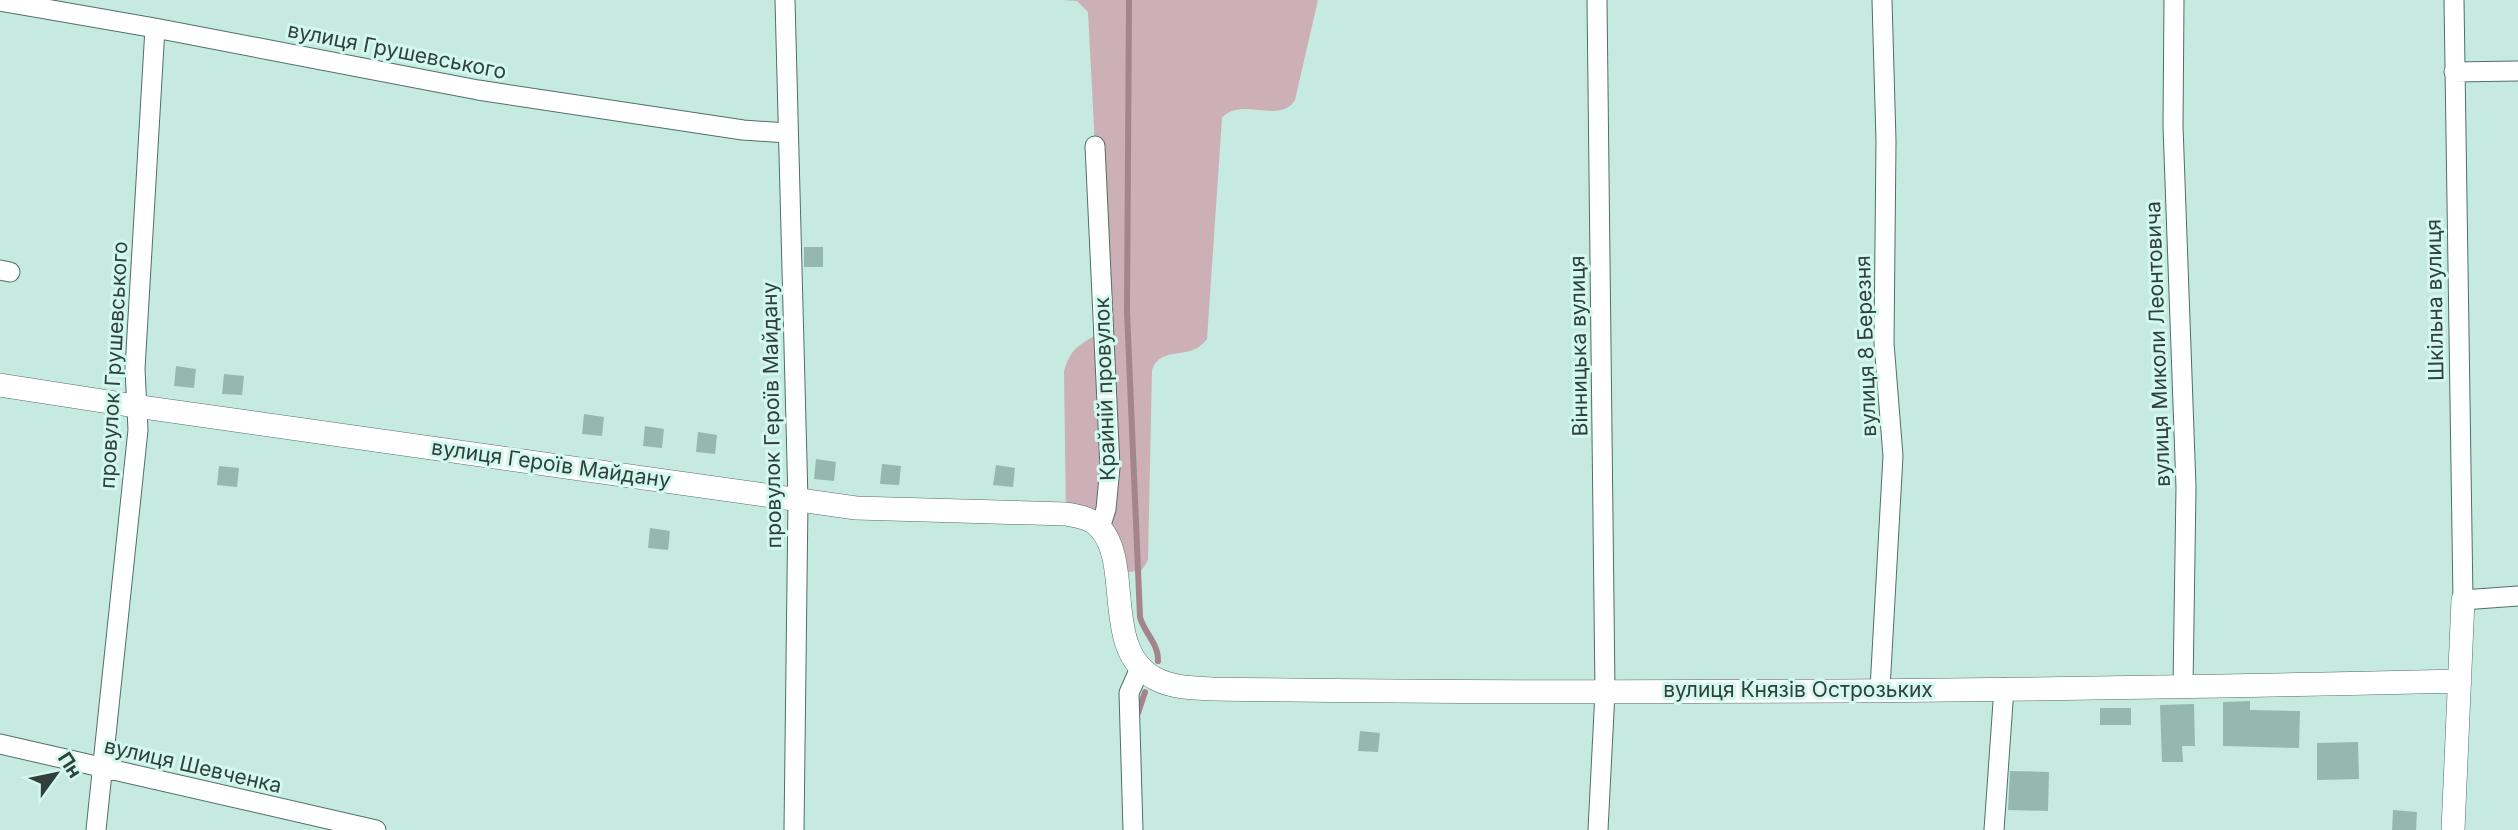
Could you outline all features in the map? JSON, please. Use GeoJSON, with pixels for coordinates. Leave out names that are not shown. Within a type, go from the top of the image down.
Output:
{"type":"FeatureCollection","features":[{"type":"Feature","properties":{"kind":"street","name":"провулок Героїв Майдану"},"geometry":{"type":"LineString","coordinates":[[785,0],[798,500],[794,830]]}},
{"type":"Feature","properties":{"kind":"street","name":"Вінницька вулиця"},"geometry":{"type":"LineString","coordinates":[[1597,0],[1605,692],[1598,830]]}},
{"type":"Feature","properties":{"kind":"street","name":"вулиця 8 Березня"},"geometry":{"type":"LineString","coordinates":[[1881,689],[1893,456],[1884,343],[1886,141],[1882,0]]}},
{"type":"Feature","properties":{"kind":"street","name":"вулиця Миколи Леонтовича"},"geometry":{"type":"LineString","coordinates":[[2174,0],[2174,126],[2186,487],[2183,687]]}},
{"type":"Feature","properties":{"kind":"street","name":"Шкільна вулиця"},"geometry":{"type":"LineString","coordinates":[[2454,0],[2463,600]]}},
{"type":"Feature","properties":{"kind":"street","name":"вулиця Грушевського"},"geometry":{"type":"LineString","coordinates":[[0,1],[155,27],[478,90],[743,130],[787,133]]}},
{"type":"Feature","properties":{"kind":"street","name":"провулок Грушевського"},"geometry":{"type":"LineString","coordinates":[[96,830],[138,430],[135,406],[136,355],[155,27]]}},
{"type":"Feature","properties":{"kind":"street"},"geometry":{"type":"LineString","coordinates":[[2454,72],[2518,71]]}},
{"type":"Feature","properties":{"kind":"street","name":"Крайній провулок"},"geometry":{"type":"LineString","coordinates":[[1095,146],[1110,467],[1106,509],[1100,528]]}},
{"type":"Feature","properties":{"kind":"street","name":"вулиця Героїв Майдану"},"geometry":{"type":"LineString","coordinates":[[0,385],[856,508],[1066,514],[1085,517],[1100,528]]}},
{"type":"Feature","properties":{"kind":"street"},"geometry":{"type":"LineString","coordinates":[[1100,528],[1109,543],[1114,563],[1127,643],[1140,668],[1129,693],[1133,830]]}},
{"type":"Feature","properties":{"kind":"street"},"geometry":{"type":"LineString","coordinates":[[2453,830],[2463,600],[2518,596]]}},
{"type":"Feature","properties":{"kind":"street","name":"вулиця Князів Острозьких"},"geometry":{"type":"LineString","coordinates":[[1140,668],[1163,682],[1199,688],[1605,692],[2183,687],[2460,681]]}},
{"type":"Feature","properties":{"kind":"street"},"geometry":{"type":"LineString","coordinates":[[1994,830],[2004,688]]}},
{"type":"Feature","properties":{"kind":"street","name":"вулиця Шевченка"},"geometry":{"type":"LineString","coordinates":[[0,744],[376,830]]}},
{"type":"Feature","properties":{"kind":"shaded area"},"geometry":{"type":"Polygon","coordinates":[[[1061,0],[1318,0],[1295,100],[1280,110],[1239,109],[1222,118],[1207,339],[1193,350],[1162,357],[1152,370],[1148,560],[1142,570],[1115,574],[1109,543],[1066,514],[1064,372],[1076,349],[1097,334],[1095,146],[1088,12],[1077,1],[1061,0]]]}},
{"type":"Feature","properties":{"kind":"building"},"geometry":{"type":"Polygon","coordinates":[[[804,247],[823,247],[823,267],[804,267],[804,247]]]}},
{"type":"Feature","properties":{"kind":"building"},"geometry":{"type":"Polygon","coordinates":[[[176,366],[196,369],[194,388],[174,386],[176,366]]]}},
{"type":"Feature","properties":{"kind":"building"},"geometry":{"type":"Polygon","coordinates":[[[224,374],[244,376],[242,395],[222,394],[224,374]]]}},
{"type":"Feature","properties":{"kind":"building"},"geometry":{"type":"Polygon","coordinates":[[[584,414],[604,417],[602,436],[582,434],[584,414]]]}},
{"type":"Feature","properties":{"kind":"building"},"geometry":{"type":"Polygon","coordinates":[[[645,426],[664,429],[662,448],[643,446],[645,426]]]}},
{"type":"Feature","properties":{"kind":"building"},"geometry":{"type":"Polygon","coordinates":[[[698,432],[717,435],[715,454],[696,452],[698,432]]]}},
{"type":"Feature","properties":{"kind":"building"},"geometry":{"type":"Polygon","coordinates":[[[816,459],[836,462],[834,481],[814,479],[816,459]]]}},
{"type":"Feature","properties":{"kind":"building"},"geometry":{"type":"Polygon","coordinates":[[[882,464],[901,466],[899,485],[880,484],[882,464]]]}},
{"type":"Feature","properties":{"kind":"building"},"geometry":{"type":"Polygon","coordinates":[[[996,465],[1015,468],[1013,487],[993,485],[996,465]]]}},
{"type":"Feature","properties":{"kind":"building"},"geometry":{"type":"Polygon","coordinates":[[[219,466],[239,468],[237,487],[217,485],[219,466]]]}},
{"type":"Feature","properties":{"kind":"building"},"geometry":{"type":"Polygon","coordinates":[[[650,528],[670,531],[668,550],[648,548],[650,528]]]}},
{"type":"Feature","properties":{"kind":"building"},"geometry":{"type":"Polygon","coordinates":[[[2250,701],[2250,710],[2300,711],[2299,748],[2223,746],[2223,702],[2250,701]]]}},
{"type":"Feature","properties":{"kind":"building"},"geometry":{"type":"Polygon","coordinates":[[[2194,704],[2195,746],[2182,746],[2183,762],[2162,762],[2160,705],[2194,704]]]}},
{"type":"Feature","properties":{"kind":"building"},"geometry":{"type":"Polygon","coordinates":[[[2100,708],[2131,708],[2131,725],[2100,725],[2100,708]]]}},
{"type":"Feature","properties":{"kind":"building"},"geometry":{"type":"Polygon","coordinates":[[[1360,731],[1380,733],[1378,752],[1358,751],[1360,731]]]}},
{"type":"Feature","properties":{"kind":"building"},"geometry":{"type":"Polygon","coordinates":[[[2358,742],[2359,779],[2317,780],[2317,743],[2358,742]]]}},
{"type":"Feature","properties":{"kind":"building"},"geometry":{"type":"Polygon","coordinates":[[[2010,771],[2049,772],[2048,811],[2008,810],[2010,771]]]}},
{"type":"Feature","properties":{"kind":"building"},"geometry":{"type":"Polygon","coordinates":[[[2393,810],[2417,812],[2416,830],[2392,830],[2393,810]]]}},
{"type":"Feature","properties":{"kind":"waterway"},"geometry":{"type":"LineString","coordinates":[[1129,0],[1127,311],[1140,617],[1156,649],[1158,661]]}},
{"type":"Feature","properties":{"kind":"waterway"},"geometry":{"type":"LineString","coordinates":[[1138,713],[1145,692]]}}]}
